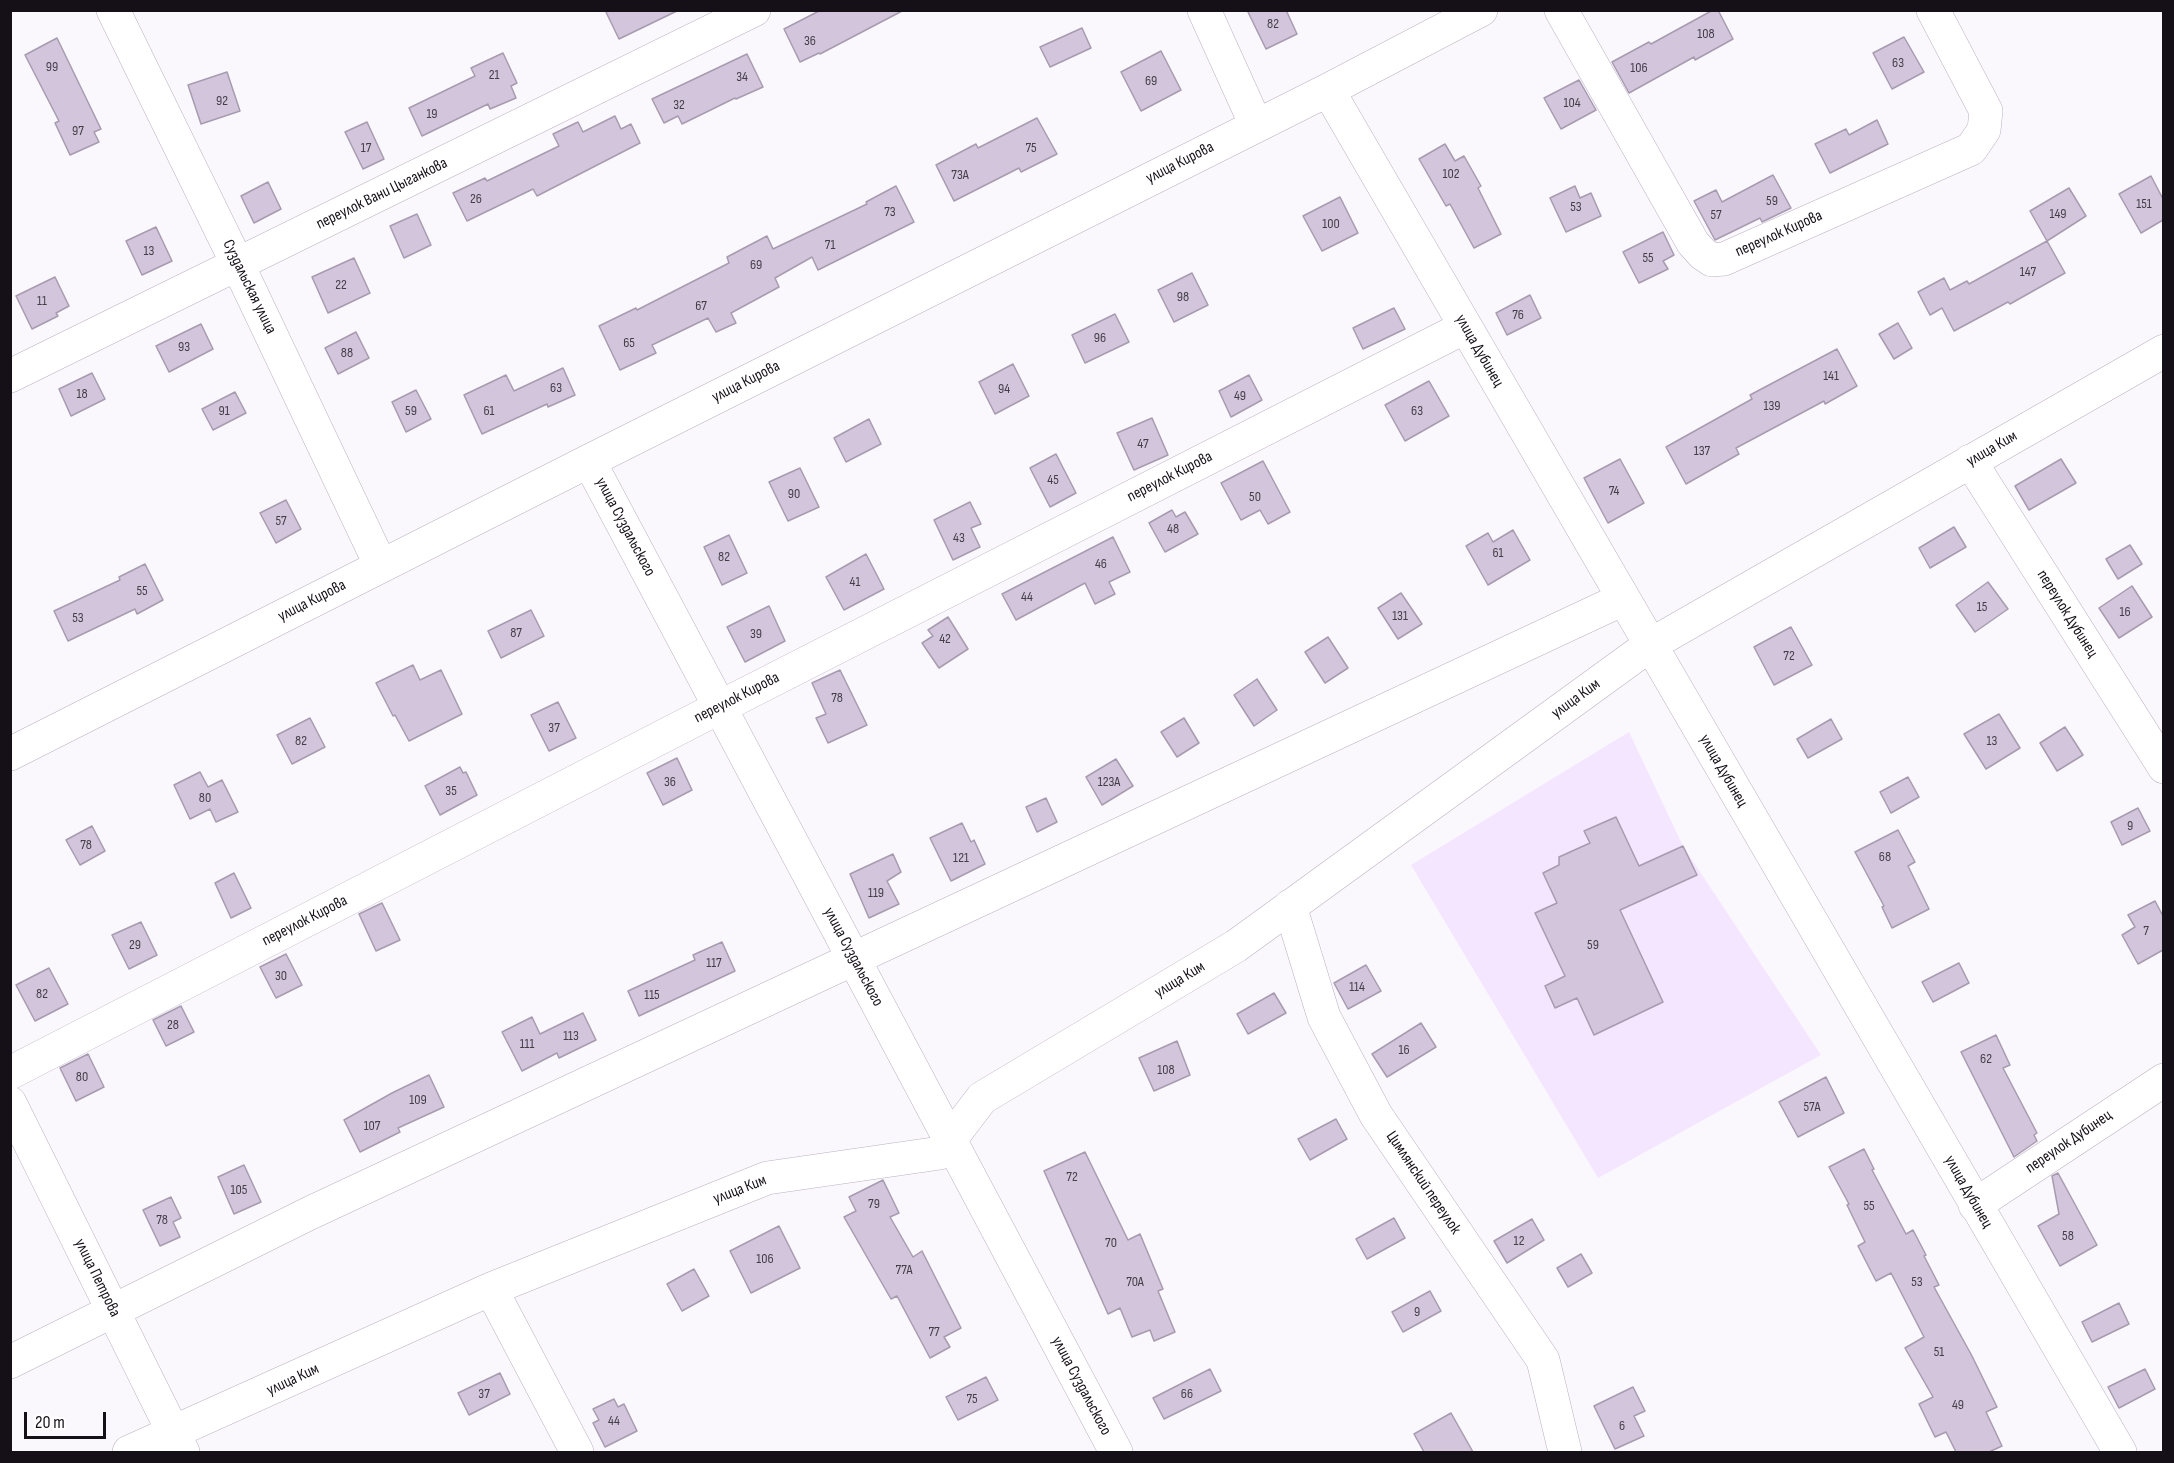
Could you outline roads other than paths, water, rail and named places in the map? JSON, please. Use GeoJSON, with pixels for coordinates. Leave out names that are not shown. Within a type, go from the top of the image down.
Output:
{"type":"FeatureCollection","features":[{"type":"Feature","properties":{"kind":"street","name":"Суздальская улица"},"geometry":{"type":"LineString","coordinates":[[113,10],[238,265],[381,566]]}},
{"type":"Feature","properties":{"kind":"street","name":"переулок Вани Цыганкова"},"geometry":{"type":"LineString","coordinates":[[10,376],[754,10]]}},
{"type":"Feature","properties":{"kind":"street"},"geometry":{"type":"LineString","coordinates":[[1204,10],[1256,125]]}},
{"type":"Feature","properties":{"kind":"street","name":"улица Кирова"},"geometry":{"type":"LineString","coordinates":[[10,754],[1328,90],[1481,10]]}},
{"type":"Feature","properties":{"kind":"street","name":"переулок Кирова"},"geometry":{"type":"LineString","coordinates":[[1561,10],[1693,243],[1712,260],[1724,259],[1971,149],[1984,130],[1986,111],[1933,10]]}},
{"type":"Feature","properties":{"kind":"street","name":"улица Дубинец"},"geometry":{"type":"LineString","coordinates":[[1328,90],[2120,1452]]}},
{"type":"Feature","properties":{"kind":"street","name":"переулок Кирова"},"geometry":{"type":"LineString","coordinates":[[10,1073],[1465,327]]}},
{"type":"Feature","properties":{"kind":"street","name":"улица Ким"},"geometry":{"type":"LineString","coordinates":[[129,1452],[178,1443],[491,1289],[767,1178],[940,1153],[982,1098],[1236,946],[1650,645],[2163,351]]}},
{"type":"Feature","properties":{"kind":"street","name":"улица Суздальского"},"geometry":{"type":"LineString","coordinates":[[589,461],[1116,1452]]}},
{"type":"Feature","properties":{"kind":"street","name":"переулок Дубинец"},"geometry":{"type":"LineString","coordinates":[[1970,461],[2163,767]]}},
{"type":"Feature","properties":{"kind":"street"},"geometry":{"type":"LineString","coordinates":[[10,1362],[321,1208],[1623,599]]}},
{"type":"Feature","properties":{"kind":"street","name":"Цимлянский переулок"},"geometry":{"type":"LineString","coordinates":[[1290,906],[1324,1017],[1376,1114],[1543,1360],[1565,1452]]}},
{"type":"Feature","properties":{"kind":"street","name":"переулок Дубинец"},"geometry":{"type":"LineString","coordinates":[[1975,1205],[2163,1080]]}},
{"type":"Feature","properties":{"kind":"street","name":"улица Петрова"},"geometry":{"type":"LineString","coordinates":[[10,1103],[178,1443]]}},
{"type":"Feature","properties":{"kind":"street"},"geometry":{"type":"LineString","coordinates":[[491,1289],[577,1452]]}}]}
